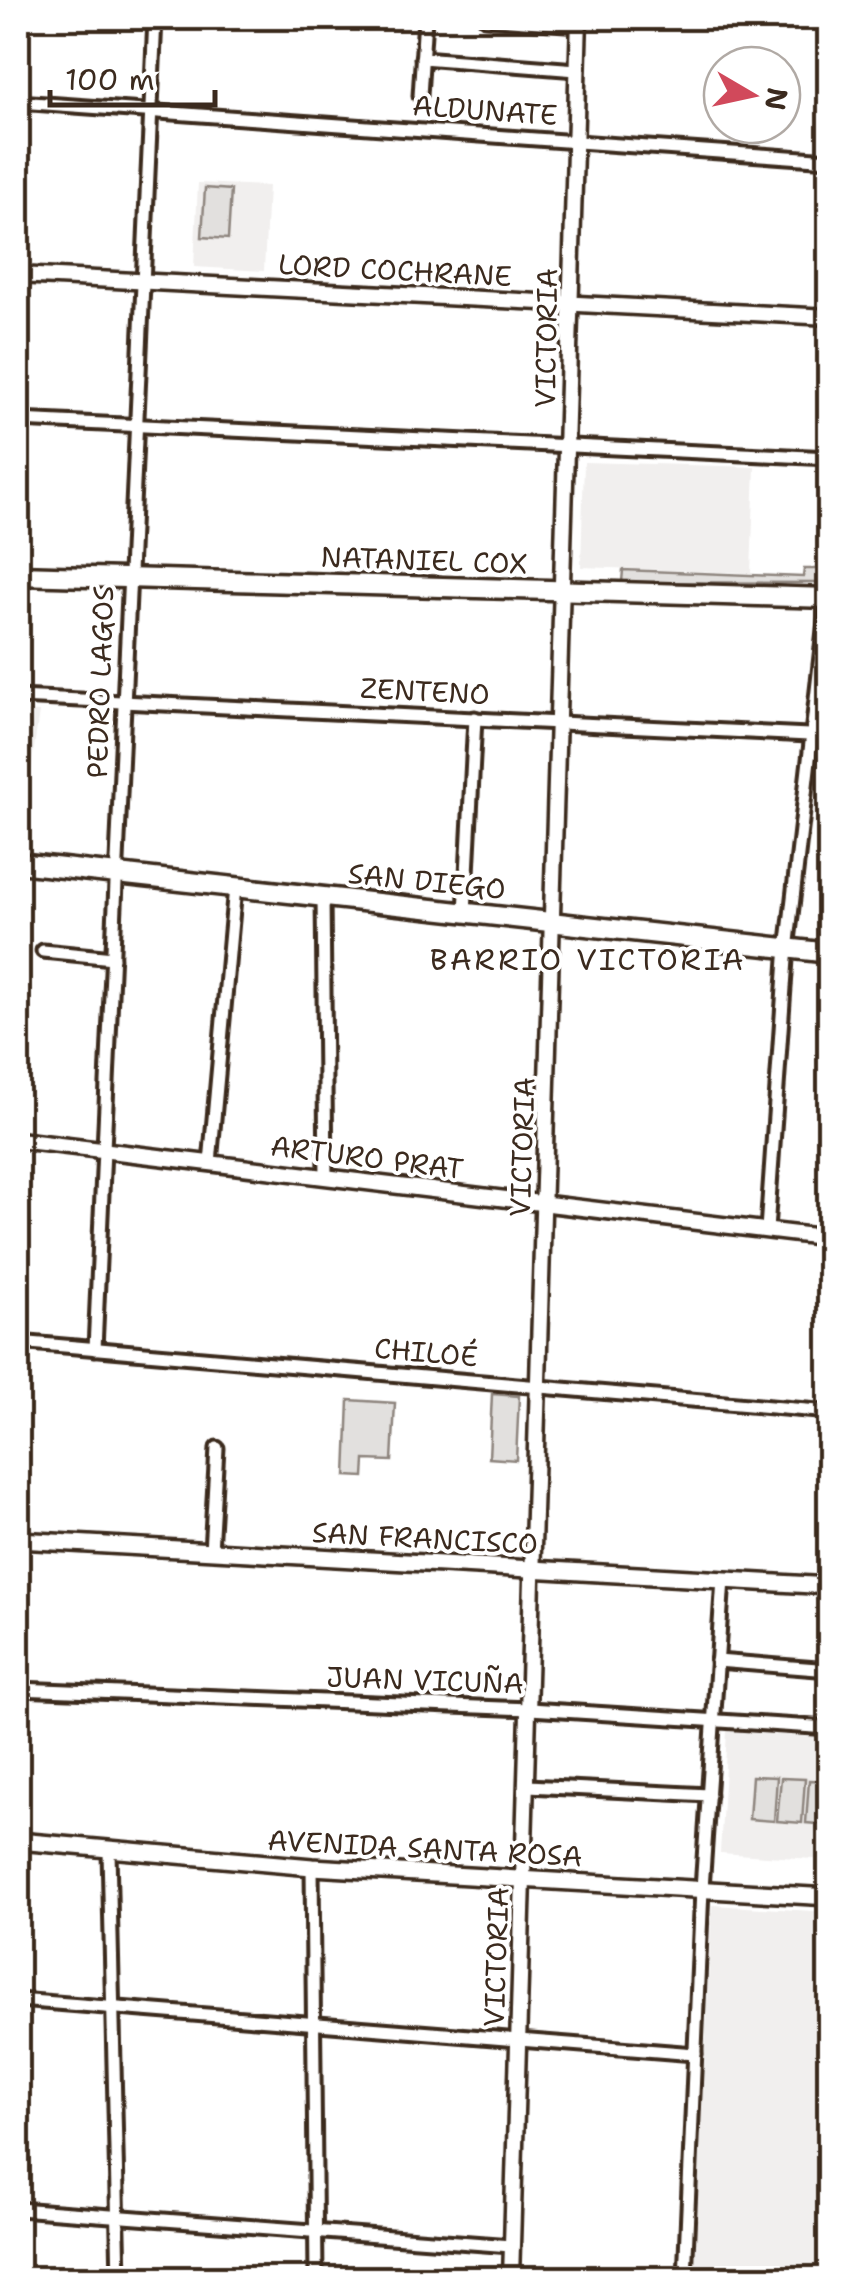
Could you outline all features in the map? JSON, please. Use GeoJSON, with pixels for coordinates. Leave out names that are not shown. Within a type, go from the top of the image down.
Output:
{"type":"FeatureCollection","features":[{"type":"Feature","properties":{"kind":"main road","name":"NATANIEL COX"},"geometry":{"type":"LineString","coordinates":[[18,575],[828,598]]}},
{"type":"Feature","properties":{"kind":"main road","name":"SAN DIEGO"},"geometry":{"type":"LineString","coordinates":[[18,863],[830,953]]}},
{"type":"Feature","properties":{"kind":"main road","name":"SAN FRANCISCO"},"geometry":{"type":"LineString","coordinates":[[18,1540],[830,1586]]}},
{"type":"Feature","properties":{"kind":"main road","name":"AVENIDA SANTA ROSA"},"geometry":{"type":"LineString","coordinates":[[18,1841],[312,1867],[830,1896]]}},
{"type":"Feature","properties":{"kind":"street","name":"PEDRO LAGOS"},"geometry":{"type":"LineString","coordinates":[[95,1349],[155,18]]}},
{"type":"Feature","properties":{"kind":"street"},"geometry":{"type":"LineString","coordinates":[[420,96],[425,18]]}},
{"type":"Feature","properties":{"kind":"street"},"geometry":{"type":"LineString","coordinates":[[485,18],[579,21]]}},
{"type":"Feature","properties":{"kind":"street","name":"VICTORIA"},"geometry":{"type":"LineString","coordinates":[[512,2278],[511,2246],[523,2108],[518,2040],[579,21]]}},
{"type":"Feature","properties":{"kind":"street"},"geometry":{"type":"LineString","coordinates":[[422,58],[578,70]]}},
{"type":"Feature","properties":{"kind":"street","name":"ALDUNATE"},"geometry":{"type":"LineString","coordinates":[[18,102],[830,160]]}},
{"type":"Feature","properties":{"kind":"street","name":"LORD COCHRANE"},"geometry":{"type":"LineString","coordinates":[[18,275],[830,317]]}},
{"type":"Feature","properties":{"kind":"street"},"geometry":{"type":"LineString","coordinates":[[18,420],[830,458]]}},
{"type":"Feature","properties":{"kind":"street"},"geometry":{"type":"LineString","coordinates":[[767,1230],[787,948],[830,578]]}},
{"type":"Feature","properties":{"kind":"street","name":"ZENTENO"},"geometry":{"type":"LineString","coordinates":[[18,697],[830,736]]}},
{"type":"Feature","properties":{"kind":"street"},"geometry":{"type":"LineString","coordinates":[[465,913],[475,718]]}},
{"type":"Feature","properties":{"kind":"street"},"geometry":{"type":"LineString","coordinates":[[210,1163],[235,887]]}},
{"type":"Feature","properties":{"kind":"street"},"geometry":{"type":"LineString","coordinates":[[323,897],[326,1177]]}},
{"type":"Feature","properties":{"kind":"street"},"geometry":{"type":"LineString","coordinates":[[43,951],[113,958]]}},
{"type":"Feature","properties":{"kind":"street","name":"ARTURO PRAT"},"geometry":{"type":"LineString","coordinates":[[18,1140],[830,1238]]}},
{"type":"Feature","properties":{"kind":"street","name":"CHILOÉ"},"geometry":{"type":"LineString","coordinates":[[18,1342],[830,1412]]}},
{"type":"Feature","properties":{"kind":"street"},"geometry":{"type":"LineString","coordinates":[[211,1551],[217,1448]]}},
{"type":"Feature","properties":{"kind":"street"},"geometry":{"type":"LineString","coordinates":[[685,2278],[702,1889],[723,1580]]}},
{"type":"Feature","properties":{"kind":"street"},"geometry":{"type":"LineString","coordinates":[[717,1661],[830,1670]]}},
{"type":"Feature","properties":{"kind":"street","name":"JUAN VICUÑA"},"geometry":{"type":"LineString","coordinates":[[18,1689],[530,1709],[830,1728]]}},
{"type":"Feature","properties":{"kind":"street"},"geometry":{"type":"LineString","coordinates":[[528,1786],[709,1796]]}},
{"type":"Feature","properties":{"kind":"street"},"geometry":{"type":"LineString","coordinates":[[109,1851],[119,2278]]}},
{"type":"Feature","properties":{"kind":"street"},"geometry":{"type":"LineString","coordinates":[[312,1867],[316,2278]]}},
{"type":"Feature","properties":{"kind":"street"},"geometry":{"type":"LineString","coordinates":[[18,2000],[695,2054]]}},
{"type":"Feature","properties":{"kind":"street"},"geometry":{"type":"LineString","coordinates":[[18,2210],[511,2246]]}},
{"type":"Feature","properties":{"kind":"shaded area"},"geometry":{"type":"Polygon","coordinates":[[[198,183],[268,186],[264,271],[194,267],[198,183]]]}},
{"type":"Feature","properties":{"kind":"shaded area"},"geometry":{"type":"Polygon","coordinates":[[[205,188],[231,190],[228,239],[202,237],[205,188]]]}},
{"type":"Feature","properties":{"kind":"shaded area"},"geometry":{"type":"Polygon","coordinates":[[[584,462],[755,467],[751,573],[581,567],[584,462]]]}},
{"type":"Feature","properties":{"kind":"shaded area"},"geometry":{"type":"Polygon","coordinates":[[[825,507],[829,508],[825,583],[622,582],[623,570],[803,577],[804,569],[817,569],[825,507]]]}},
{"type":"Feature","properties":{"kind":"shaded area"},"geometry":{"type":"Polygon","coordinates":[[[18,711],[39,712],[21,844],[18,844],[18,711]]]}},
{"type":"Feature","properties":{"kind":"shaded area"},"geometry":{"type":"Polygon","coordinates":[[[492,1394],[519,1396],[516,1460],[489,1458],[492,1394]]]}},
{"type":"Feature","properties":{"kind":"shaded area"},"geometry":{"type":"Polygon","coordinates":[[[349,1400],[395,1403],[392,1461],[365,1460],[364,1477],[346,1476],[349,1400]]]}},
{"type":"Feature","properties":{"kind":"shaded area"},"geometry":{"type":"Polygon","coordinates":[[[727,1731],[829,1738],[829,1860],[720,1853],[727,1731]]]}},
{"type":"Feature","properties":{"kind":"shaded area"},"geometry":{"type":"Polygon","coordinates":[[[752,1776],[777,1777],[774,1821],[749,1819],[752,1776]]]}},
{"type":"Feature","properties":{"kind":"shaded area"},"geometry":{"type":"Polygon","coordinates":[[[781,1778],[805,1779],[802,1823],[777,1821],[781,1778]]]}},
{"type":"Feature","properties":{"kind":"shaded area"},"geometry":{"type":"Polygon","coordinates":[[[809,1780],[829,1781],[829,1825],[806,1823],[809,1780]]]}},
{"type":"Feature","properties":{"kind":"shaded area"},"geometry":{"type":"Polygon","coordinates":[[[712,1905],[829,1912],[829,2278],[694,2278],[712,1905]]]}},
{"type":"Feature","properties":{"kind":"district","name":"BARRIO VICTORIA"},"geometry":{"type":"Point","coordinates":[588,960]}}]}
